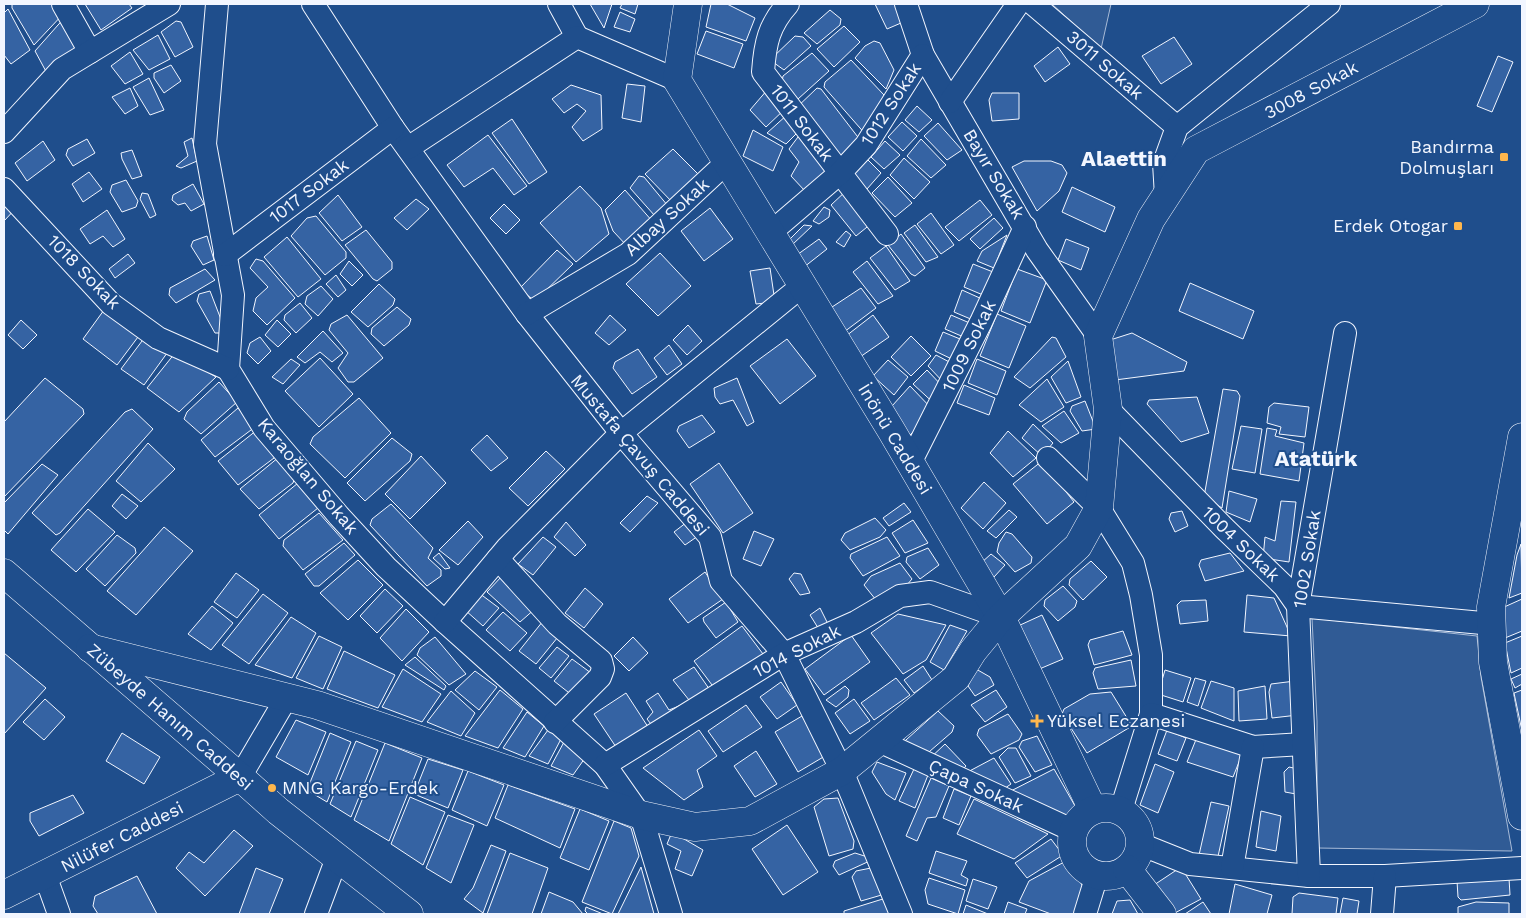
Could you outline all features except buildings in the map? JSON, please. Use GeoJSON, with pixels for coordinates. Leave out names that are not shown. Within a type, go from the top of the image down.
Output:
{"type":"FeatureCollection","features":[{"type":"Feature","properties":{"kind":"main road"},"geometry":{"type":"LineString","coordinates":[[677,80],[688,4]]}},
{"type":"Feature","properties":{"kind":"main road","name":"3008 Sokak"},"geometry":{"type":"LineString","coordinates":[[1098,336],[1151,218],[1196,150],[1475,4]]}},
{"type":"Feature","properties":{"kind":"main road","name":"İnönü Caddesi"},"geometry":{"type":"LineString","coordinates":[[677,80],[910,463],[1001,618],[1093,810]]}},
{"type":"Feature","properties":{"kind":"main road"},"geometry":{"type":"LineString","coordinates":[[90,648],[317,705],[640,813],[695,827],[750,822],[842,771],[956,678],[973,651],[1001,618],[1078,546],[1099,508],[1108,409],[1098,336]]}},
{"type":"Feature","properties":{"kind":"main road"},"geometry":{"type":"LineString","coordinates":[[1522,437],[1491,607],[1493,662],[1522,816]]}},
{"type":"Feature","properties":{"kind":"main road","name":"Zübeyde Hanım Caddesi"},"geometry":{"type":"LineString","coordinates":[[4,573],[278,811],[409,914]]}},
{"type":"Feature","properties":{"kind":"main road","name":"Nilüfer Caddesi"},"geometry":{"type":"LineString","coordinates":[[4,895],[240,777]]}},
{"type":"Feature","properties":{"kind":"main road"},"geometry":{"type":"LineString","coordinates":[[1112,808],[1121,810],[1136,824],[1140,844],[1134,862],[1118,874],[1097,874],[1087,870],[1074,853],[1074,831],[1085,815],[1093,810],[1112,808]]}},
{"type":"Feature","properties":{"kind":"main road"},"geometry":{"type":"LineString","coordinates":[[1127,869],[1162,914]]}},
{"type":"Feature","properties":{"kind":"street"},"geometry":{"type":"LineString","coordinates":[[62,4],[90,52]]}},
{"type":"Feature","properties":{"kind":"street"},"geometry":{"type":"LineString","coordinates":[[4,132],[62,69],[90,52],[145,10],[169,4]]}},
{"type":"Feature","properties":{"kind":"street"},"geometry":{"type":"LineString","coordinates":[[217,4],[205,144],[233,295],[228,369]]}},
{"type":"Feature","properties":{"kind":"street","name":"Mustafa Çavuş Caddesi"},"geometry":{"type":"LineString","coordinates":[[313,4],[393,128],[526,314],[621,433],[710,537],[721,581],[784,654],[842,771],[901,914]]}},
{"type":"Feature","properties":{"kind":"street"},"geometry":{"type":"LineString","coordinates":[[559,4],[577,37],[677,80]]}},
{"type":"Feature","properties":{"kind":"street","name":"1011 Sokak"},"geometry":{"type":"LineString","coordinates":[[788,4],[775,19],[764,49],[763,72],[887,234]]}},
{"type":"Feature","properties":{"kind":"street","name":"Bayır Sokak"},"geometry":{"type":"LineString","coordinates":[[906,4],[923,55],[950,102],[1037,250],[1098,336]]}},
{"type":"Feature","properties":{"kind":"street"},"geometry":{"type":"LineString","coordinates":[[950,102],[1018,4]]}},
{"type":"Feature","properties":{"kind":"street","name":"3011 Sokak"},"geometry":{"type":"LineString","coordinates":[[1033,4],[1177,127]]}},
{"type":"Feature","properties":{"kind":"street"},"geometry":{"type":"LineString","coordinates":[[1166,196],[1164,163],[1177,127],[1329,4]]}},
{"type":"Feature","properties":{"kind":"street"},"geometry":{"type":"LineString","coordinates":[[408,148],[577,37]]}},
{"type":"Feature","properties":{"kind":"street","name":"1012 Sokak"},"geometry":{"type":"LineString","coordinates":[[770,233],[840,173],[866,145],[923,55]]}},
{"type":"Feature","properties":{"kind":"street","name":"1017 Sokak"},"geometry":{"type":"LineString","coordinates":[[225,255],[393,128]]}},
{"type":"Feature","properties":{"kind":"street","name":"Albay Sokak"},"geometry":{"type":"LineString","coordinates":[[526,314],[628,254],[727,162]]}},
{"type":"Feature","properties":{"kind":"street","name":"1018 Sokak"},"geometry":{"type":"LineString","coordinates":[[4,188],[111,304],[158,338],[228,369]]}},
{"type":"Feature","properties":{"kind":"street","name":"1009 Sokak"},"geometry":{"type":"LineString","coordinates":[[910,463],[981,322],[1025,227]]}},
{"type":"Feature","properties":{"kind":"street"},"geometry":{"type":"LineString","coordinates":[[444,622],[498,559],[621,433],[802,286]]}},
{"type":"Feature","properties":{"kind":"street","name":"1002 Sokak"},"geometry":{"type":"LineString","coordinates":[[1308,876],[1298,606],[1344,333]]}},
{"type":"Feature","properties":{"kind":"street","name":"Karaoğlan Sokak"},"geometry":{"type":"LineString","coordinates":[[228,369],[264,428],[338,516],[386,567],[444,622],[605,765],[640,813],[671,914]]}},
{"type":"Feature","properties":{"kind":"street","name":"1004 Sokak"},"geometry":{"type":"LineString","coordinates":[[1108,409],[1224,528],[1284,586],[1298,606]]}},
{"type":"Feature","properties":{"kind":"street"},"geometry":{"type":"LineString","coordinates":[[1048,458],[1099,508],[1133,563],[1135,571],[1151,655],[1151,714],[1121,810]]}},
{"type":"Feature","properties":{"kind":"street"},"geometry":{"type":"LineString","coordinates":[[498,559],[557,624],[601,661],[603,668],[600,677],[555,722]]}},
{"type":"Feature","properties":{"kind":"street","name":"1014 Sokak"},"geometry":{"type":"LineString","coordinates":[[605,765],[784,654],[856,622],[900,596],[930,592],[1001,618]]}},
{"type":"Feature","properties":{"kind":"street"},"geometry":{"type":"LineString","coordinates":[[1298,606],[1493,624]]}},
{"type":"Feature","properties":{"kind":"street"},"geometry":{"type":"LineString","coordinates":[[240,777],[287,697]]}},
{"type":"Feature","properties":{"kind":"street"},"geometry":{"type":"LineString","coordinates":[[1151,714],[1253,747],[1303,744]]}},
{"type":"Feature","properties":{"kind":"street","name":"Çapa Sokak"},"geometry":{"type":"LineString","coordinates":[[879,741],[1074,831]]}},
{"type":"Feature","properties":{"kind":"street"},"geometry":{"type":"LineString","coordinates":[[1232,868],[1253,747]]}},
{"type":"Feature","properties":{"kind":"street"},"geometry":{"type":"LineString","coordinates":[[1140,844],[1190,864],[1308,876],[1385,876],[1522,868]]}},
{"type":"Feature","properties":{"kind":"street"},"geometry":{"type":"LineString","coordinates":[[316,914],[337,858]]}},
{"type":"Feature","properties":{"kind":"street"},"geometry":{"type":"LineString","coordinates":[[1085,914],[1097,874]]}},
{"type":"Feature","properties":{"kind":"street"},"geometry":{"type":"LineString","coordinates":[[45,876],[59,914]]}},
{"type":"Feature","properties":{"kind":"street"},"geometry":{"type":"LineString","coordinates":[[1382,914],[1385,876]]}},
{"type":"Feature","properties":{"kind":"shaded area"},"geometry":{"type":"Polygon","coordinates":[[[1052,4],[1111,4],[1101,49],[1052,4]]]}},
{"type":"Feature","properties":{"kind":"shaded area"},"geometry":{"type":"Polygon","coordinates":[[[1312,618],[1477,636],[1481,677],[1512,851],[1317,848],[1317,721],[1312,618]]]}},
{"type":"Feature","properties":{"kind":"place","name":"Bandırma Dolmuşları"},"geometry":{"type":"Point","coordinates":[1504,157]}},
{"type":"Feature","properties":{"kind":"place","name":"Erdek Otogar"},"geometry":{"type":"Point","coordinates":[1458,226]}},
{"type":"Feature","properties":{"kind":"place","name":"Yüksel Eczanesi"},"geometry":{"type":"Point","coordinates":[1037,721]}},
{"type":"Feature","properties":{"kind":"place","name":"MNG Kargo-Erdek"},"geometry":{"type":"Point","coordinates":[272,788]}},
{"type":"Feature","properties":{"kind":"district","name":"Alaettin"},"geometry":{"type":"Point","coordinates":[1124,158]}},
{"type":"Feature","properties":{"kind":"district","name":"Atatürk"},"geometry":{"type":"Point","coordinates":[1316,458]}}]}
